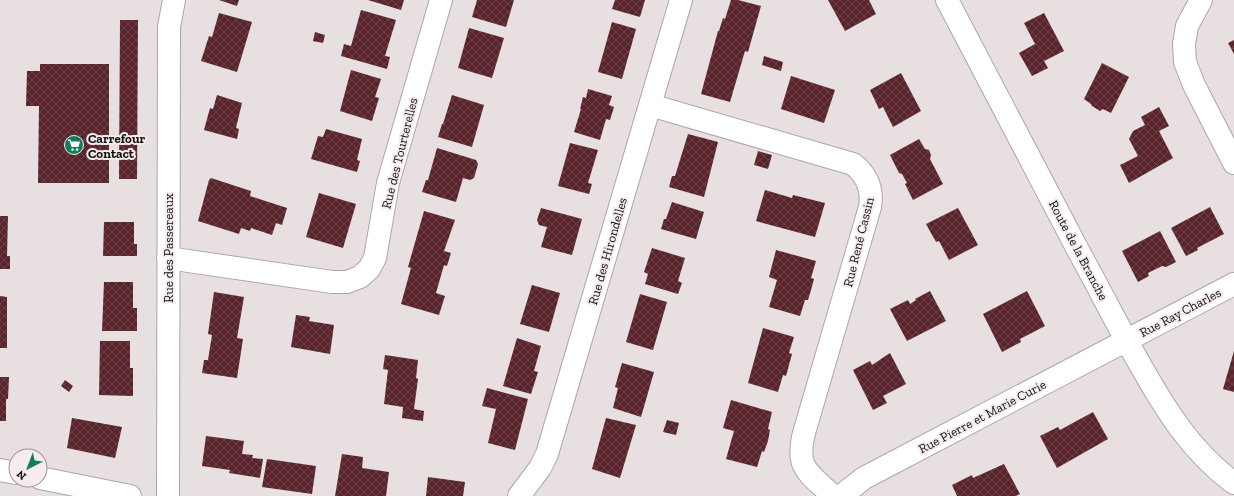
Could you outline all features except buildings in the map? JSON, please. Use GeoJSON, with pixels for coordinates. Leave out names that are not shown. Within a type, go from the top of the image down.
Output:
{"type":"FeatureCollection","features":[{"type":"Feature","properties":{"kind":"street","name":"Rue des Passereaux"},"geometry":{"type":"LineString","coordinates":[[168,496],[169,27],[174,0]]}},
{"type":"Feature","properties":{"kind":"street","name":"Rue des Tourterelles"},"geometry":{"type":"LineString","coordinates":[[168,258],[332,282],[347,282],[354,280],[369,270],[377,253],[388,183],[441,0]]}},
{"type":"Feature","properties":{"kind":"street","name":"Rue des Hirondelles"},"geometry":{"type":"LineString","coordinates":[[519,496],[540,468],[547,454],[680,0]]}},
{"type":"Feature","properties":{"kind":"street","name":"Route de la Branche"},"geometry":{"type":"LineString","coordinates":[[947,0],[1126,340],[1158,397],[1184,435],[1213,466],[1234,483]]}},
{"type":"Feature","properties":{"kind":"street"},"geometry":{"type":"LineString","coordinates":[[1201,0],[1187,26],[1184,44],[1185,62],[1194,85],[1234,163]]}},
{"type":"Feature","properties":{"kind":"street","name":"Rue René Cassin"},"geometry":{"type":"LineString","coordinates":[[650,105],[853,164],[862,172],[869,184],[871,199],[870,207],[804,433],[801,451],[801,458],[808,472],[833,496]]}},
{"type":"Feature","properties":{"kind":"street","name":"Rue Ray Charles"},"geometry":{"type":"LineString","coordinates":[[1126,340],[1234,284]]}},
{"type":"Feature","properties":{"kind":"street","name":"Rue Pierre et Marie Curie"},"geometry":{"type":"LineString","coordinates":[[841,496],[864,478],[1126,340]]}},
{"type":"Feature","properties":{"kind":"street"},"geometry":{"type":"LineString","coordinates":[[48,480],[130,496]]}},
{"type":"Feature","properties":{"kind":"place","name":"Carrefour Contact"},"geometry":{"type":"Point","coordinates":[74,145]}}]}
